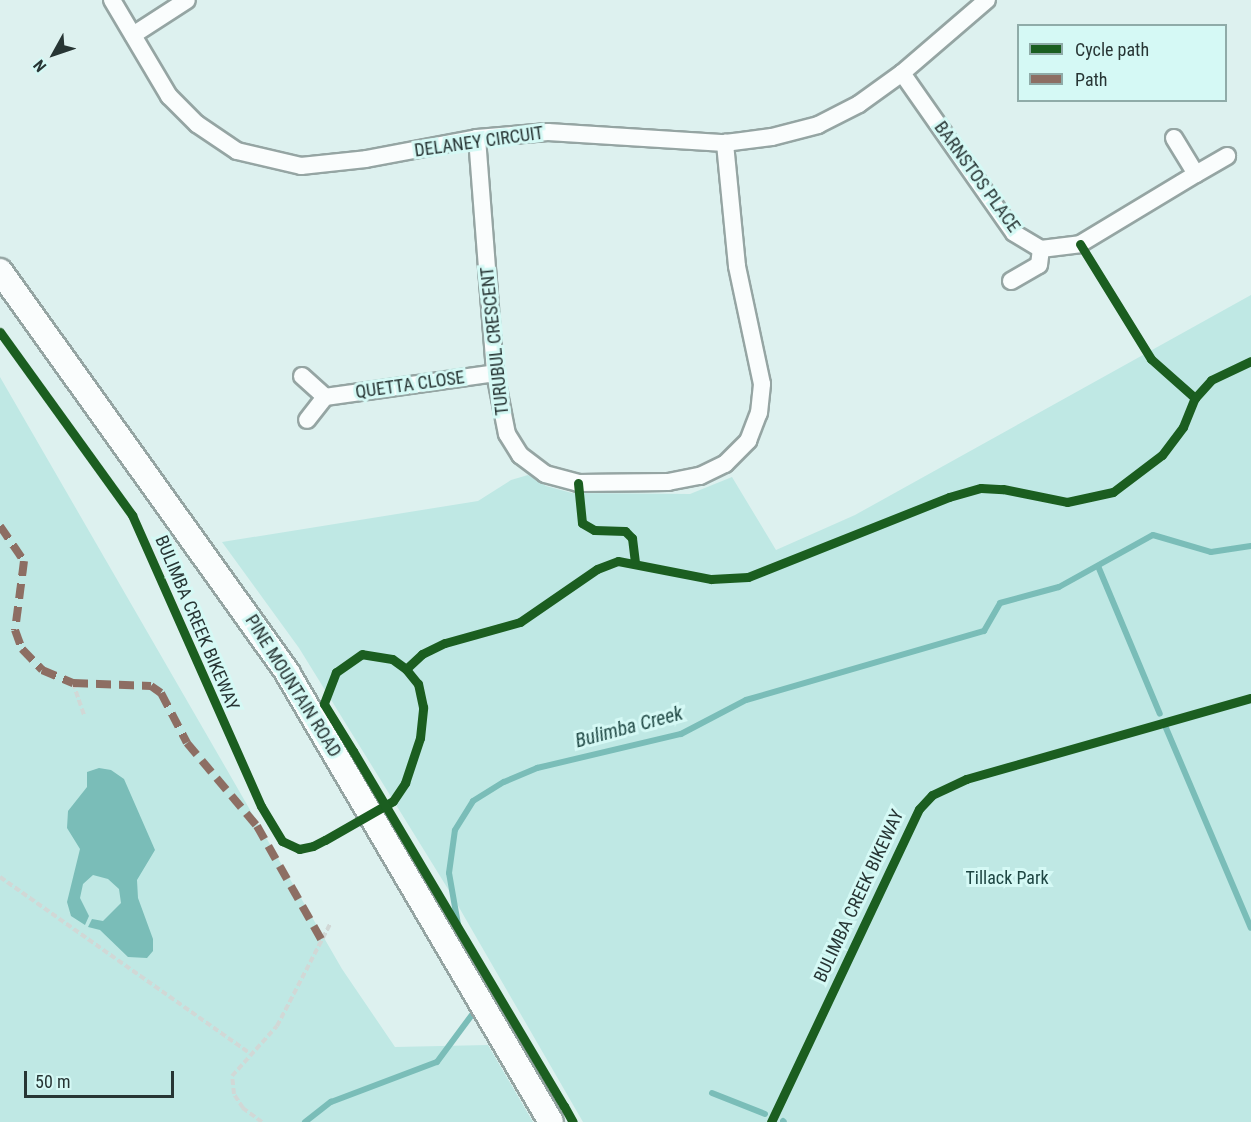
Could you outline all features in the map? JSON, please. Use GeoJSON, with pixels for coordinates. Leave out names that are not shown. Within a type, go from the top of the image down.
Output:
{"type":"FeatureCollection","features":[{"type":"Feature","properties":{"kind":"main road","name":"PINE MOUNTAIN ROAD"},"geometry":{"type":"LineString","coordinates":[[0,272],[254,623],[339,758],[549,1118]]}},
{"type":"Feature","properties":{"kind":"street","name":"DELANEY CIRCUIT"},"geometry":{"type":"LineString","coordinates":[[112,0],[169,96],[197,124],[237,151],[265,160],[301,166],[344,162],[477,138],[548,132],[725,143],[772,137],[818,125],[859,104],[902,73],[987,0]]}},
{"type":"Feature","properties":{"kind":"street"},"geometry":{"type":"LineString","coordinates":[[133,35],[186,0]]}},
{"type":"Feature","properties":{"kind":"street","name":"BARNSTOS PLACE"},"geometry":{"type":"LineString","coordinates":[[902,73],[1014,233],[1041,249]]}},
{"type":"Feature","properties":{"kind":"street","name":"TURUBUL CRESCENT"},"geometry":{"type":"LineString","coordinates":[[477,138],[495,373],[507,434],[520,455],[546,474],[578,483],[668,482],[700,476],[725,464],[748,441],[759,414],[762,384],[737,266],[725,143]]}},
{"type":"Feature","properties":{"kind":"street"},"geometry":{"type":"LineString","coordinates":[[1174,138],[1196,174]]}},
{"type":"Feature","properties":{"kind":"street"},"geometry":{"type":"LineString","coordinates":[[1011,281],[1039,265],[1041,249],[1080,243],[1227,156]]}},
{"type":"Feature","properties":{"kind":"street","name":"QUETTA CLOSE"},"geometry":{"type":"LineString","coordinates":[[325,396],[495,373]]}},
{"type":"Feature","properties":{"kind":"street"},"geometry":{"type":"LineString","coordinates":[[302,376],[325,396],[307,420]]}},
{"type":"Feature","properties":{"kind":"path"},"geometry":{"type":"LineString","coordinates":[[73,683],[84,715]]}},
{"type":"Feature","properties":{"kind":"path"},"geometry":{"type":"LineString","coordinates":[[0,877],[252,1055]]}},
{"type":"Feature","properties":{"kind":"path"},"geometry":{"type":"LineString","coordinates":[[262,1122],[243,1108],[234,1094],[232,1076],[276,1026],[330,924]]}},
{"type":"Feature","properties":{"kind":"green space","name":"Tillack Park"},"geometry":{"type":"Polygon","coordinates":[[[1251,295],[1251,1122],[583,1122],[453,897],[299,648],[222,542],[478,501],[511,480],[528,475],[546,486],[572,493],[690,494],[732,477],[776,550],[855,515],[1251,295]]]}},
{"type":"Feature","properties":{"kind":"green space"},"geometry":{"type":"Polygon","coordinates":[[[0,377],[342,969],[395,1047],[488,1045],[533,1122],[0,1122],[0,377]]]}},
{"type":"Feature","properties":{"kind":"shaded area"},"geometry":{"type":"Polygon","coordinates":[[[99,768],[111,770],[124,779],[155,850],[137,880],[138,898],[153,939],[153,951],[147,958],[128,957],[100,930],[88,927],[92,919],[103,921],[121,903],[119,889],[108,879],[93,875],[83,884],[80,898],[89,916],[85,925],[71,916],[67,902],[80,849],[67,828],[68,811],[87,787],[87,772],[99,768]]]}},
{"type":"Feature","properties":{"kind":"waterway","name":"Bulimba Creek"},"geometry":{"type":"LineString","coordinates":[[463,953],[449,873],[455,830],[473,801],[504,782],[537,768],[681,734],[746,700],[984,631],[1000,603],[1059,587],[1153,535],[1211,552],[1251,546]]}},
{"type":"Feature","properties":{"kind":"waterway"},"geometry":{"type":"LineString","coordinates":[[1098,566],[1160,714]]}},
{"type":"Feature","properties":{"kind":"waterway"},"geometry":{"type":"LineString","coordinates":[[1166,728],[1251,928]]}},
{"type":"Feature","properties":{"kind":"waterway","name":"Bulimba Creek"},"geometry":{"type":"LineString","coordinates":[[305,1122],[331,1102],[437,1062],[474,1012],[473,1007]]}},
{"type":"Feature","properties":{"kind":"waterway"},"geometry":{"type":"LineString","coordinates":[[712,1093],[765,1114]]}},
{"type":"Feature","properties":{"kind":"marked path"},"geometry":{"type":"LineString","coordinates":[[0,526],[24,561],[15,630],[22,649],[42,670],[73,683],[151,686],[161,693],[187,743],[257,826],[322,941]]}},
{"type":"Feature","properties":{"kind":"cycle path"},"geometry":{"type":"LineString","coordinates":[[1080,244],[1151,359],[1195,398]]}},
{"type":"Feature","properties":{"kind":"cycle path","name":"BULIMBA CREEK BIKEWAY"},"geometry":{"type":"LineString","coordinates":[[0,332],[132,515],[261,806],[282,841],[299,849],[313,846],[325,840],[393,801],[405,783],[420,738],[423,707],[418,684],[406,669],[392,659],[362,654],[336,672],[324,704],[353,751],[564,1106],[573,1122]]}},
{"type":"Feature","properties":{"kind":"cycle path"},"geometry":{"type":"LineString","coordinates":[[406,669],[422,654],[445,643],[520,622],[597,569],[618,561],[711,579],[748,577],[949,497],[981,488],[1003,489],[1067,502],[1113,492],[1162,455],[1183,427],[1195,398],[1211,380],[1251,361]]}},
{"type":"Feature","properties":{"kind":"cycle path"},"geometry":{"type":"LineString","coordinates":[[578,483],[582,523],[594,530],[625,531],[632,538],[635,561]]}},
{"type":"Feature","properties":{"kind":"cycle path","name":"BULIMBA CREEK BIKEWAY"},"geometry":{"type":"LineString","coordinates":[[771,1122],[919,809],[932,795],[966,779],[1251,698]]}}]}
